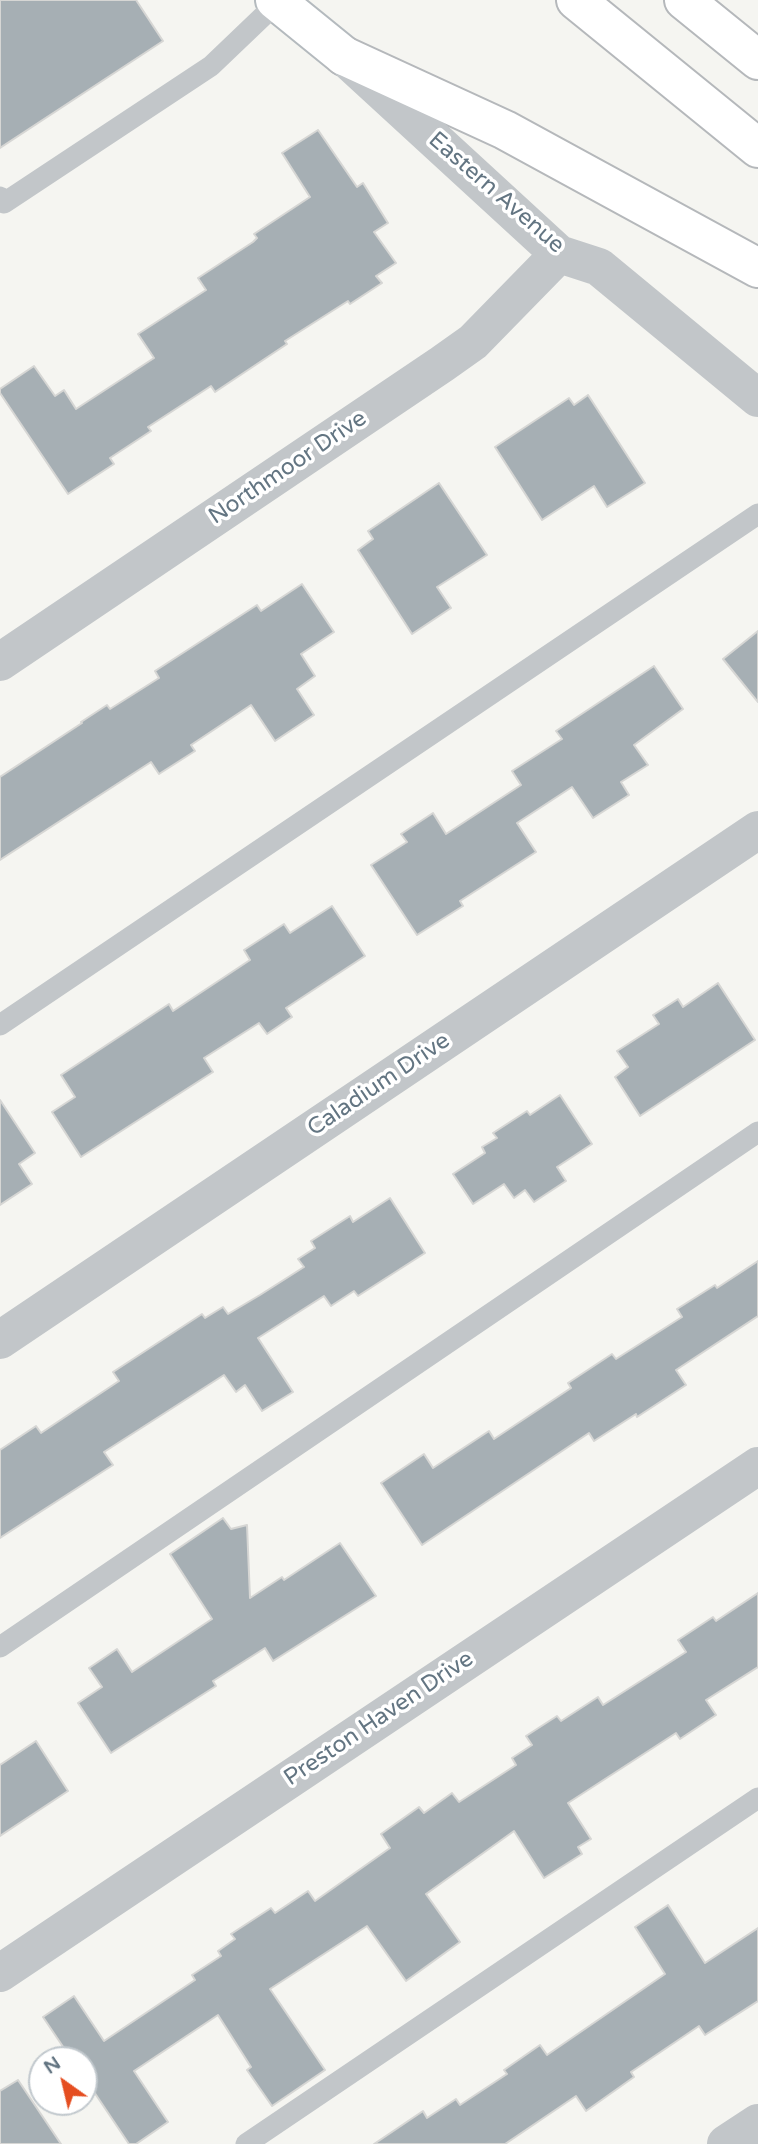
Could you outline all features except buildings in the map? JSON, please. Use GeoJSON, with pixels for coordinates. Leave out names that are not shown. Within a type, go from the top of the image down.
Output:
{"type":"FeatureCollection","features":[{"type":"Feature","properties":{"kind":"main road"},"geometry":{"type":"LineString","coordinates":[[576,0],[758,148]]}},
{"type":"Feature","properties":{"kind":"main road"},"geometry":{"type":"LineString","coordinates":[[684,0],[758,60]]}},
{"type":"Feature","properties":{"kind":"main road","name":"Eastern Avenue"},"geometry":{"type":"LineString","coordinates":[[276,1],[344,56]]}},
{"type":"Feature","properties":{"kind":"main road"},"geometry":{"type":"LineString","coordinates":[[344,56],[505,130],[758,268]]}},
{"type":"Feature","properties":{"kind":"street","name":"Eastern Avenue"},"geometry":{"type":"LineString","coordinates":[[344,56],[559,254],[599,267],[758,398]]}},
{"type":"Feature","properties":{"kind":"street","name":"Northmoor Drive"},"geometry":{"type":"LineString","coordinates":[[0,662],[442,365],[473,342],[559,254]]}},
{"type":"Feature","properties":{"kind":"street","name":"Caladium Drive"},"geometry":{"type":"LineString","coordinates":[[0,1340],[758,830]]}},
{"type":"Feature","properties":{"kind":"street","name":"Preston Haven Drive"},"geometry":{"type":"LineString","coordinates":[[0,1973],[758,1466]]}},
{"type":"Feature","properties":{"kind":"street"},"geometry":{"type":"LineString","coordinates":[[726,2144],[758,2123]]}},
{"type":"Feature","properties":{"kind":"lane"},"geometry":{"type":"LineString","coordinates":[[0,197],[4,203],[211,66],[276,1]]}},
{"type":"Feature","properties":{"kind":"lane"},"geometry":{"type":"LineString","coordinates":[[0,1025],[758,514]]}},
{"type":"Feature","properties":{"kind":"lane"},"geometry":{"type":"LineString","coordinates":[[0,1647],[758,1132]]}},
{"type":"Feature","properties":{"kind":"lane"},"geometry":{"type":"LineString","coordinates":[[246,2144],[758,1798]]}}]}
